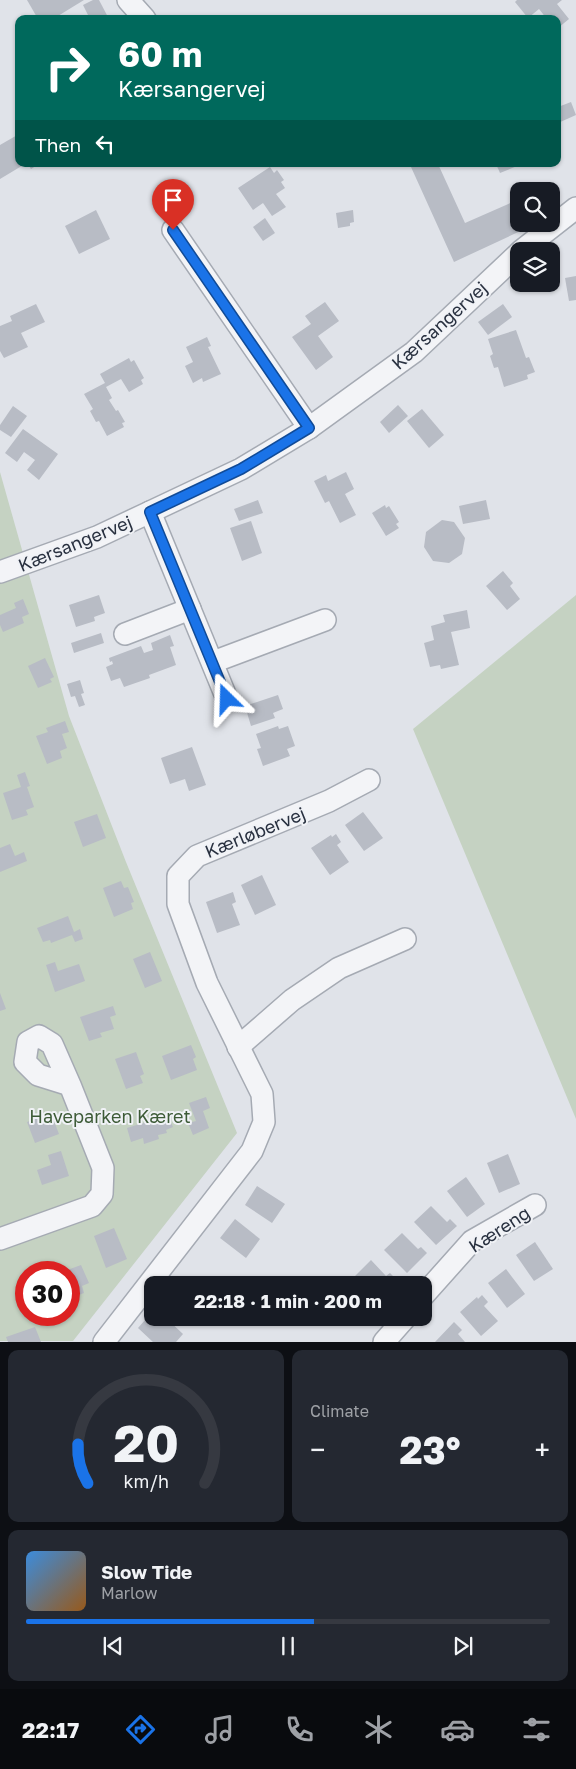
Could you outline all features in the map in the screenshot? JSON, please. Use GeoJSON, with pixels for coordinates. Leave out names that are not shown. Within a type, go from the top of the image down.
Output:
{"type":"FeatureCollection","features":[{"type":"Feature","properties":{"kind":"street"},"geometry":{"type":"LineString","coordinates":[[128,0],[141,15]]}},
{"type":"Feature","properties":{"kind":"street","name":"Kærsangervej"},"geometry":{"type":"LineString","coordinates":[[533,242],[576,208]]}},
{"type":"Feature","properties":{"kind":"street"},"geometry":{"type":"LineString","coordinates":[[173,230],[309,428]]}},
{"type":"Feature","properties":{"kind":"street","name":"Kærsangervej"},"geometry":{"type":"LineString","coordinates":[[0,572],[97,537],[241,469],[309,428],[414,352],[510,261]]}},
{"type":"Feature","properties":{"kind":"street","name":"Kærsangervej"},"geometry":{"type":"LineString","coordinates":[[150,512],[227,699]]}},
{"type":"Feature","properties":{"kind":"street"},"geometry":{"type":"LineString","coordinates":[[125,634],[190,610]]}},
{"type":"Feature","properties":{"kind":"street"},"geometry":{"type":"LineString","coordinates":[[213,662],[325,620]]}},
{"type":"Feature","properties":{"kind":"street","name":"Kærløbervej"},"geometry":{"type":"LineString","coordinates":[[104,1342],[252,1151],[264,1122],[262,1094],[207,983],[178,904],[178,876],[197,856],[329,801],[369,780]]}},
{"type":"Feature","properties":{"kind":"street"},"geometry":{"type":"LineString","coordinates":[[238,1047],[292,1000],[340,968],[405,939]]}},
{"type":"Feature","properties":{"kind":"street"},"geometry":{"type":"LineString","coordinates":[[0,1239],[92,1206],[102,1194],[103,1168],[70,1085]]}},
{"type":"Feature","properties":{"kind":"street","name":"Kæreng"},"geometry":{"type":"LineString","coordinates":[[432,1286],[472,1241],[536,1205]]}},
{"type":"Feature","properties":{"kind":"street"},"geometry":{"type":"LineString","coordinates":[[384,1342],[398,1326]]}},
{"type":"Feature","properties":{"kind":"green space","name":"Haveparken Kæret"},"geometry":{"type":"Polygon","coordinates":[[[0,472],[69,716],[126,862],[237,1133],[73,1341],[0,1341],[0,472]]]}},
{"type":"Feature","properties":{"kind":"green space"},"geometry":{"type":"Polygon","coordinates":[[[576,595],[576,1119],[413,729],[576,595]]]}},
{"type":"Feature","properties":{"kind":"building"},"geometry":{"type":"Polygon","coordinates":[[[27,0],[84,0],[60,15],[36,15],[27,0]]]}},
{"type":"Feature","properties":{"kind":"building"},"geometry":{"type":"Polygon","coordinates":[[[93,0],[99,0],[107,15],[88,15],[83,5],[93,0]]]}},
{"type":"Feature","properties":{"kind":"building"},"geometry":{"type":"Polygon","coordinates":[[[517,0],[562,0],[557,4],[569,19],[561,26],[561,15],[544,15],[539,9],[532,15],[526,15],[515,2],[517,0]]]}},
{"type":"Feature","properties":{"kind":"building"},"geometry":{"type":"Polygon","coordinates":[[[571,102],[576,115],[561,122],[561,106],[571,102]]]}},
{"type":"Feature","properties":{"kind":"building"},"geometry":{"type":"Polygon","coordinates":[[[15,136],[15,167],[20,167],[0,179],[0,145],[15,136]]]}},
{"type":"Feature","properties":{"kind":"building"},"geometry":{"type":"Polygon","coordinates":[[[270,167],[274,173],[277,170],[284,180],[281,182],[285,188],[276,194],[286,207],[272,216],[263,203],[253,210],[238,188],[270,167]]]}},
{"type":"Feature","properties":{"kind":"building"},"geometry":{"type":"Polygon","coordinates":[[[411,167],[439,167],[465,223],[510,203],[510,232],[518,232],[454,262],[411,167]]]}},
{"type":"Feature","properties":{"kind":"building"},"geometry":{"type":"Polygon","coordinates":[[[497,167],[515,167],[500,173],[497,167]]]}},
{"type":"Feature","properties":{"kind":"building"},"geometry":{"type":"Polygon","coordinates":[[[96,210],[110,239],[79,254],[65,226],[96,210]]]}},
{"type":"Feature","properties":{"kind":"building"},"geometry":{"type":"Polygon","coordinates":[[[353,210],[354,222],[350,223],[350,226],[338,228],[336,213],[353,210]]]}},
{"type":"Feature","properties":{"kind":"building"},"geometry":{"type":"Polygon","coordinates":[[[265,218],[275,233],[263,241],[253,227],[265,218]]]}},
{"type":"Feature","properties":{"kind":"building"},"geometry":{"type":"Polygon","coordinates":[[[576,276],[576,300],[569,301],[565,278],[576,276]]]}},
{"type":"Feature","properties":{"kind":"building"},"geometry":{"type":"Polygon","coordinates":[[[325,302],[339,321],[318,336],[333,357],[316,370],[292,337],[311,324],[305,316],[325,302]]]}},
{"type":"Feature","properties":{"kind":"building"},"geometry":{"type":"Polygon","coordinates":[[[36,304],[45,322],[21,333],[28,347],[4,358],[0,351],[0,326],[12,321],[10,316],[36,304]]]}},
{"type":"Feature","properties":{"kind":"building"},"geometry":{"type":"Polygon","coordinates":[[[503,304],[512,317],[488,335],[478,322],[503,304]]]}},
{"type":"Feature","properties":{"kind":"building"},"geometry":{"type":"Polygon","coordinates":[[[516,330],[526,358],[529,357],[535,372],[527,375],[528,379],[504,387],[498,367],[494,368],[490,356],[493,354],[488,339],[516,330]]]}},
{"type":"Feature","properties":{"kind":"building"},"geometry":{"type":"Polygon","coordinates":[[[207,337],[211,346],[208,347],[221,374],[203,382],[202,378],[193,383],[185,366],[193,362],[186,347],[207,337]]]}},
{"type":"Feature","properties":{"kind":"building"},"geometry":{"type":"Polygon","coordinates":[[[129,358],[131,362],[134,360],[144,378],[141,380],[143,384],[129,392],[121,379],[106,387],[112,398],[109,400],[125,422],[122,423],[124,427],[107,436],[99,421],[96,422],[90,411],[93,409],[84,394],[105,383],[100,374],[129,358]]]}},
{"type":"Feature","properties":{"kind":"building"},"geometry":{"type":"Polygon","coordinates":[[[398,405],[408,416],[389,433],[380,422],[398,405]]]}},
{"type":"Feature","properties":{"kind":"building"},"geometry":{"type":"Polygon","coordinates":[[[13,406],[27,416],[11,437],[0,430],[0,425],[13,406]]]}},
{"type":"Feature","properties":{"kind":"building"},"geometry":{"type":"Polygon","coordinates":[[[422,409],[444,435],[429,448],[407,421],[422,409]]]}},
{"type":"Feature","properties":{"kind":"building"},"geometry":{"type":"Polygon","coordinates":[[[23,429],[58,454],[39,480],[27,470],[35,460],[24,452],[17,462],[5,453],[23,429]]]}},
{"type":"Feature","properties":{"kind":"building"},"geometry":{"type":"Polygon","coordinates":[[[346,472],[354,489],[345,494],[356,515],[340,523],[329,501],[325,503],[314,481],[326,475],[328,481],[346,472]]]}},
{"type":"Feature","properties":{"kind":"building"},"geometry":{"type":"Polygon","coordinates":[[[258,500],[263,513],[239,521],[234,509],[258,500]]]}},
{"type":"Feature","properties":{"kind":"building"},"geometry":{"type":"Polygon","coordinates":[[[486,500],[490,519],[463,524],[459,506],[486,500]]]}},
{"type":"Feature","properties":{"kind":"building"},"geometry":{"type":"Polygon","coordinates":[[[385,505],[386,508],[389,506],[399,522],[396,524],[399,528],[386,536],[372,513],[385,505]]]}},
{"type":"Feature","properties":{"kind":"building"},"geometry":{"type":"Polygon","coordinates":[[[442,520],[454,522],[465,538],[462,554],[449,563],[433,561],[424,547],[426,532],[442,520]]]}},
{"type":"Feature","properties":{"kind":"building"},"geometry":{"type":"Polygon","coordinates":[[[251,521],[262,553],[242,561],[230,528],[251,521]]]}},
{"type":"Feature","properties":{"kind":"building"},"geometry":{"type":"Polygon","coordinates":[[[503,571],[513,583],[510,586],[520,599],[507,610],[486,586],[503,571]]]}},
{"type":"Feature","properties":{"kind":"building"},"geometry":{"type":"Polygon","coordinates":[[[99,595],[105,613],[94,617],[95,621],[76,627],[69,605],[99,595]]]}},
{"type":"Feature","properties":{"kind":"building"},"geometry":{"type":"Polygon","coordinates":[[[23,599],[29,614],[22,617],[24,623],[3,632],[0,625],[0,615],[16,608],[14,603],[23,599]]]}},
{"type":"Feature","properties":{"kind":"building"},"geometry":{"type":"Polygon","coordinates":[[[467,610],[470,628],[451,632],[459,665],[441,669],[440,665],[430,667],[424,643],[434,640],[431,626],[445,622],[443,615],[467,610]]]}},
{"type":"Feature","properties":{"kind":"building"},"geometry":{"type":"Polygon","coordinates":[[[101,633],[104,643],[74,653],[71,643],[101,633]]]}},
{"type":"Feature","properties":{"kind":"building"},"geometry":{"type":"Polygon","coordinates":[[[170,635],[174,646],[170,647],[176,665],[149,675],[150,678],[124,687],[120,678],[111,681],[106,667],[113,664],[109,658],[141,646],[144,653],[153,650],[151,643],[170,635]]]}},
{"type":"Feature","properties":{"kind":"building"},"geometry":{"type":"Polygon","coordinates":[[[45,658],[54,677],[50,679],[52,682],[38,688],[28,666],[45,658]]]}},
{"type":"Feature","properties":{"kind":"building"},"geometry":{"type":"Polygon","coordinates":[[[80,680],[84,693],[81,694],[85,705],[79,707],[75,696],[71,697],[67,684],[80,680]]]}},
{"type":"Feature","properties":{"kind":"building"},"geometry":{"type":"Polygon","coordinates":[[[278,695],[283,709],[273,713],[275,718],[251,726],[245,706],[278,695]]]}},
{"type":"Feature","properties":{"kind":"building"},"geometry":{"type":"Polygon","coordinates":[[[65,721],[69,732],[62,734],[67,748],[60,751],[62,758],[47,764],[36,736],[48,732],[46,728],[65,721]]]}},
{"type":"Feature","properties":{"kind":"building"},"geometry":{"type":"Polygon","coordinates":[[[278,726],[279,729],[288,726],[295,746],[287,749],[290,756],[263,766],[257,749],[261,748],[256,734],[278,726]]]}},
{"type":"Feature","properties":{"kind":"building"},"geometry":{"type":"Polygon","coordinates":[[[192,747],[206,785],[189,791],[185,779],[170,784],[161,758],[192,747]]]}},
{"type":"Feature","properties":{"kind":"building"},"geometry":{"type":"Polygon","coordinates":[[[25,772],[30,786],[27,787],[34,807],[26,810],[28,815],[12,820],[3,793],[21,787],[17,775],[25,772]]]}},
{"type":"Feature","properties":{"kind":"building"},"geometry":{"type":"Polygon","coordinates":[[[363,812],[383,838],[364,851],[345,825],[363,812]]]}},
{"type":"Feature","properties":{"kind":"building"},"geometry":{"type":"Polygon","coordinates":[[[97,814],[106,838],[83,847],[74,822],[97,814]]]}},
{"type":"Feature","properties":{"kind":"building"},"geometry":{"type":"Polygon","coordinates":[[[336,834],[341,842],[337,845],[349,862],[330,875],[311,848],[331,835],[332,837],[336,834]]]}},
{"type":"Feature","properties":{"kind":"building"},"geometry":{"type":"Polygon","coordinates":[[[10,844],[15,856],[24,852],[27,861],[0,872],[0,848],[10,844]]]}},
{"type":"Feature","properties":{"kind":"building"},"geometry":{"type":"Polygon","coordinates":[[[262,875],[276,905],[255,915],[241,885],[262,875]]]}},
{"type":"Feature","properties":{"kind":"building"},"geometry":{"type":"Polygon","coordinates":[[[121,881],[124,888],[128,887],[134,902],[131,903],[133,909],[114,917],[103,888],[121,881]]]}},
{"type":"Feature","properties":{"kind":"building"},"geometry":{"type":"Polygon","coordinates":[[[233,892],[236,902],[232,904],[240,925],[217,933],[206,902],[233,892]]]}},
{"type":"Feature","properties":{"kind":"building"},"geometry":{"type":"Polygon","coordinates":[[[68,916],[74,932],[80,929],[83,939],[75,942],[72,935],[51,943],[50,940],[43,942],[37,928],[68,916]]]}},
{"type":"Feature","properties":{"kind":"building"},"geometry":{"type":"Polygon","coordinates":[[[150,952],[162,981],[145,988],[133,959],[150,952]]]}},
{"type":"Feature","properties":{"kind":"building"},"geometry":{"type":"Polygon","coordinates":[[[55,962],[58,971],[79,964],[85,981],[55,992],[46,965],[55,962]]]}},
{"type":"Feature","properties":{"kind":"building"},"geometry":{"type":"Polygon","coordinates":[[[0,993],[6,1009],[0,1011],[0,993]]]}},
{"type":"Feature","properties":{"kind":"building"},"geometry":{"type":"Polygon","coordinates":[[[113,1006],[116,1015],[110,1017],[114,1029],[100,1033],[102,1037],[89,1041],[80,1017],[113,1006]]]}},
{"type":"Feature","properties":{"kind":"building"},"geometry":{"type":"Polygon","coordinates":[[[191,1045],[196,1057],[193,1059],[197,1070],[171,1080],[162,1056],[191,1045]]]}},
{"type":"Feature","properties":{"kind":"building"},"geometry":{"type":"Polygon","coordinates":[[[136,1052],[144,1074],[140,1076],[143,1083],[126,1089],[115,1059],[136,1052]]]}},
{"type":"Feature","properties":{"kind":"building"},"geometry":{"type":"Polygon","coordinates":[[[206,1097],[210,1108],[203,1111],[209,1128],[193,1135],[188,1123],[196,1121],[189,1103],[206,1097]]]}},
{"type":"Feature","properties":{"kind":"building"},"geometry":{"type":"Polygon","coordinates":[[[52,1116],[59,1134],[35,1143],[27,1122],[40,1117],[41,1120],[52,1116]]]}},
{"type":"Feature","properties":{"kind":"building"},"geometry":{"type":"Polygon","coordinates":[[[162,1117],[164,1122],[170,1120],[173,1127],[166,1130],[167,1133],[158,1135],[159,1139],[144,1144],[143,1138],[131,1142],[127,1128],[162,1117]]]}},
{"type":"Feature","properties":{"kind":"building"},"geometry":{"type":"Polygon","coordinates":[[[61,1151],[69,1176],[42,1185],[37,1170],[51,1165],[48,1155],[61,1151]]]}},
{"type":"Feature","properties":{"kind":"building"},"geometry":{"type":"Polygon","coordinates":[[[508,1154],[520,1184],[499,1193],[487,1163],[508,1154]]]}},
{"type":"Feature","properties":{"kind":"building"},"geometry":{"type":"Polygon","coordinates":[[[466,1177],[485,1204],[467,1217],[447,1191],[466,1177]]]}},
{"type":"Feature","properties":{"kind":"building"},"geometry":{"type":"Polygon","coordinates":[[[257,1186],[285,1204],[272,1223],[245,1205],[257,1186]]]}},
{"type":"Feature","properties":{"kind":"building"},"geometry":{"type":"Polygon","coordinates":[[[431,1206],[447,1222],[450,1219],[457,1226],[436,1245],[414,1222],[431,1206]]]}},
{"type":"Feature","properties":{"kind":"building"},"geometry":{"type":"Polygon","coordinates":[[[235,1219],[260,1239],[246,1258],[220,1238],[235,1219]]]}},
{"type":"Feature","properties":{"kind":"building"},"geometry":{"type":"Polygon","coordinates":[[[114,1228],[127,1259],[106,1268],[94,1236],[114,1228]]]}},
{"type":"Feature","properties":{"kind":"building"},"geometry":{"type":"Polygon","coordinates":[[[402,1233],[418,1249],[421,1247],[427,1253],[407,1273],[384,1250],[402,1233]]]}},
{"type":"Feature","properties":{"kind":"building"},"geometry":{"type":"Polygon","coordinates":[[[535,1242],[553,1269],[534,1281],[516,1255],[535,1242]]]}},
{"type":"Feature","properties":{"kind":"building"},"geometry":{"type":"Polygon","coordinates":[[[371,1260],[386,1276],[355,1276],[371,1260]]]}},
{"type":"Feature","properties":{"kind":"building"},"geometry":{"type":"Polygon","coordinates":[[[80,1265],[89,1283],[82,1286],[84,1293],[80,1295],[80,1265]]]}},
{"type":"Feature","properties":{"kind":"building"},"geometry":{"type":"Polygon","coordinates":[[[506,1269],[525,1294],[507,1308],[488,1283],[506,1269]]]}},
{"type":"Feature","properties":{"kind":"building"},"geometry":{"type":"Polygon","coordinates":[[[482,1295],[488,1302],[484,1306],[498,1321],[481,1336],[460,1312],[482,1295]]]}},
{"type":"Feature","properties":{"kind":"building"},"geometry":{"type":"Polygon","coordinates":[[[144,1321],[144,1326],[174,1326],[183,1334],[176,1342],[153,1342],[138,1328],[144,1321]]]}},
{"type":"Feature","properties":{"kind":"building"},"geometry":{"type":"Polygon","coordinates":[[[454,1322],[462,1330],[458,1334],[465,1342],[435,1342],[454,1322]]]}},
{"type":"Feature","properties":{"kind":"building"},"geometry":{"type":"Polygon","coordinates":[[[35,1327],[41,1342],[8,1342],[6,1337],[35,1327]]]}},
{"type":"Feature","properties":{"kind":"route"},"geometry":{"type":"LineString","coordinates":[[173,230],[309,428],[241,469],[150,512],[227,699]]}}]}
